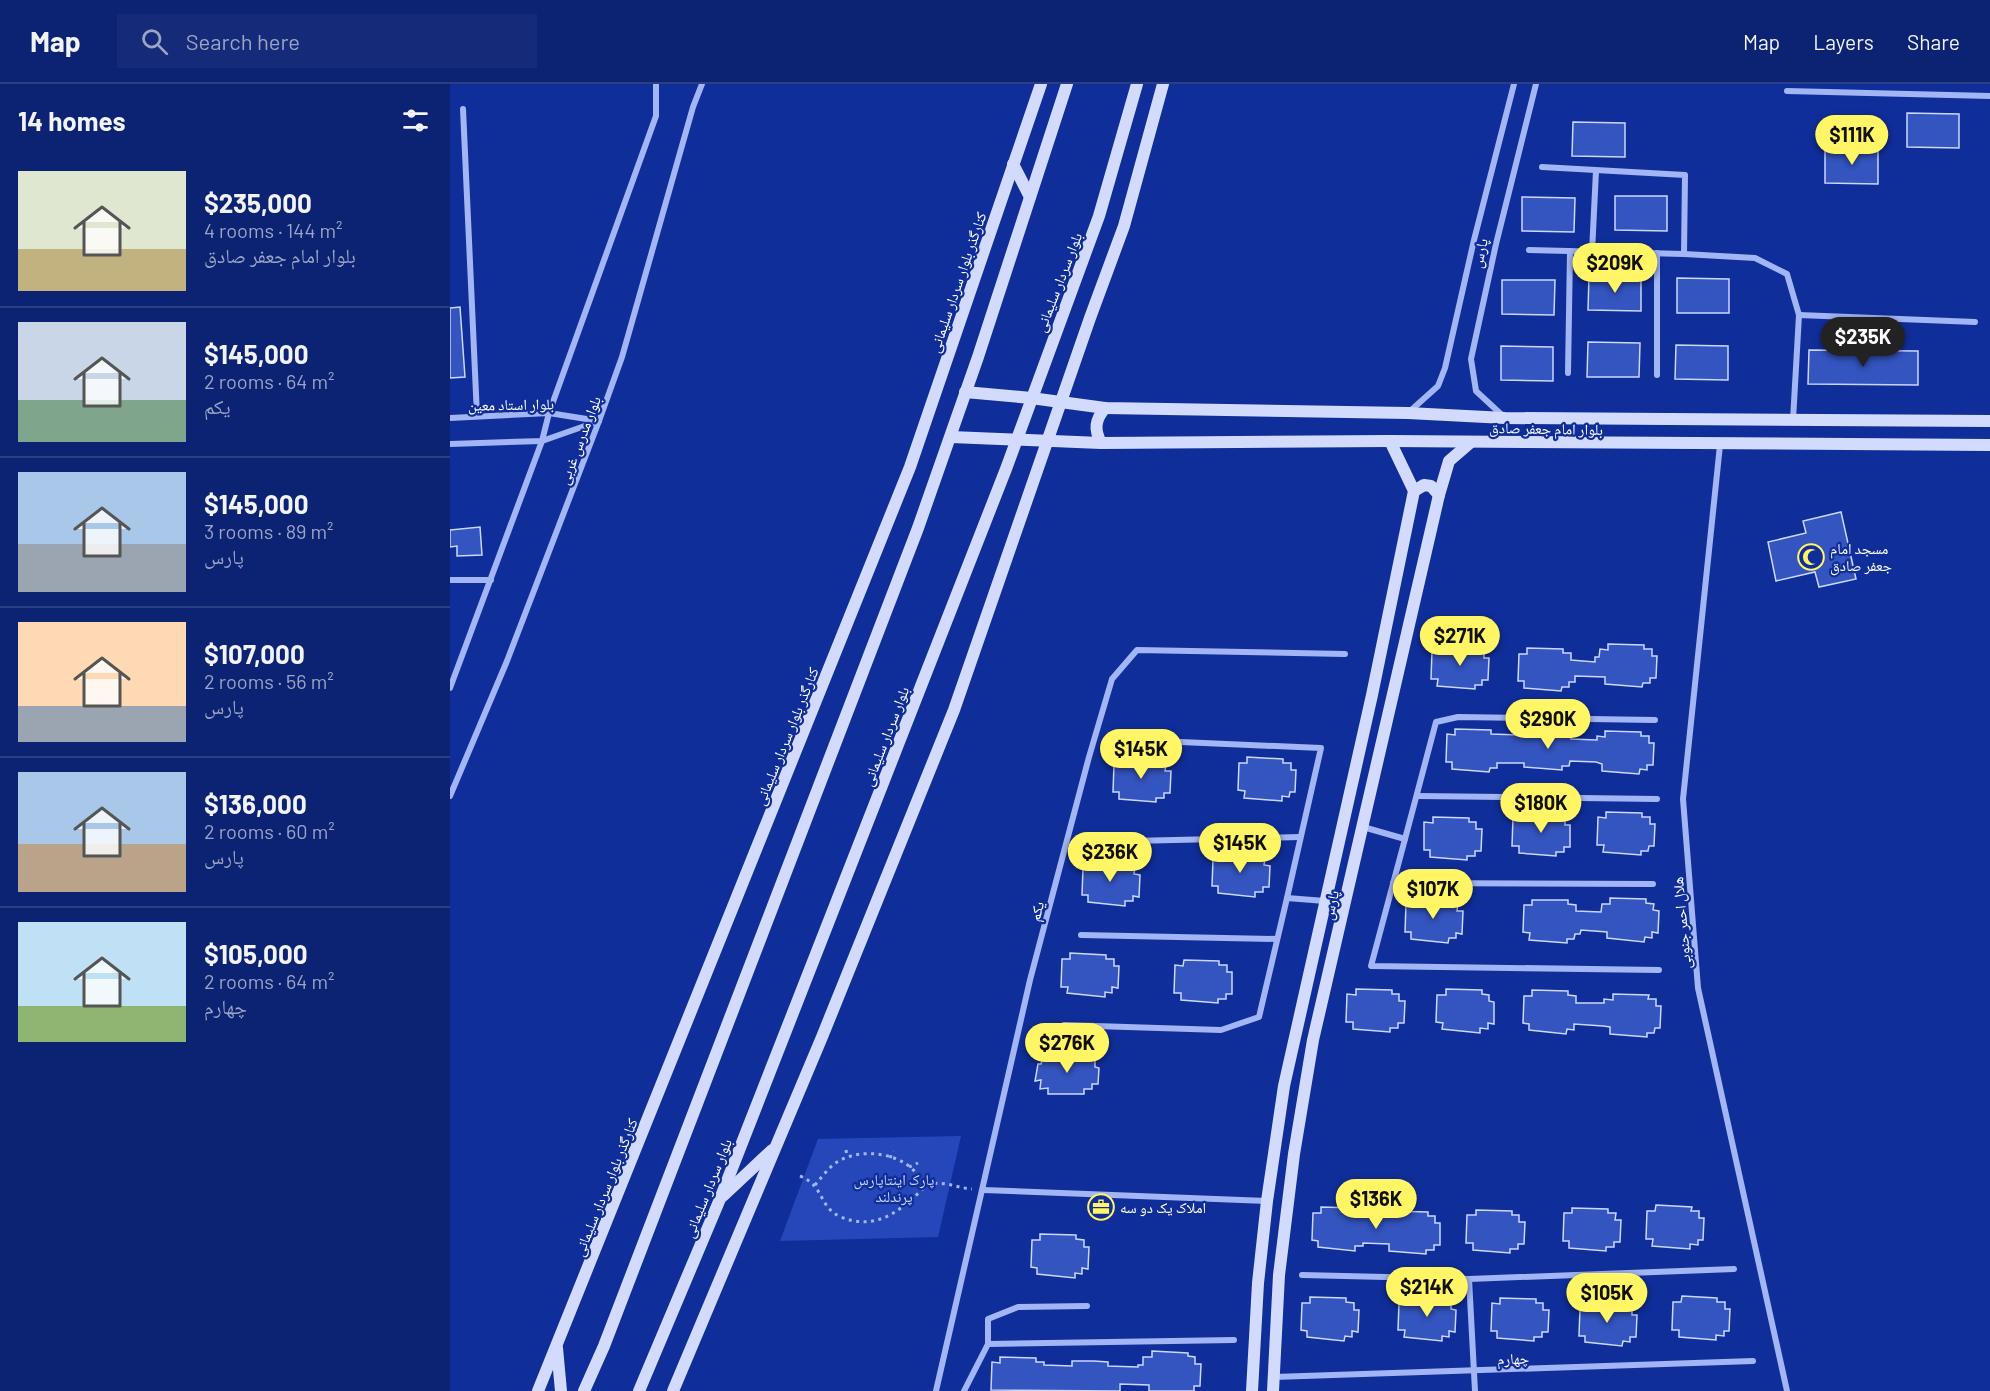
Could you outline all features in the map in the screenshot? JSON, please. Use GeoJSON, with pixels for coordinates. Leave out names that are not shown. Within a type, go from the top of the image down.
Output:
{"type":"FeatureCollection","features":[{"type":"Feature","properties":{"kind":"street"},"geometry":{"type":"LineString","coordinates":[[450,688],[542,441],[549,412],[656,116],[656,84]]}},
{"type":"Feature","properties":{"kind":"street","name":"بلوار مدرس غربی"},"geometry":{"type":"LineString","coordinates":[[450,796],[507,661],[622,357],[693,107],[702,84]]}},
{"type":"Feature","properties":{"kind":"street","name":"کنارگذر بلوار سردار سلیمانی"},"geometry":{"type":"LineString","coordinates":[[538,1391],[910,467],[1041,84]]}},
{"type":"Feature","properties":{"kind":"street"},"geometry":{"type":"LineString","coordinates":[[584,1391],[612,1324],[914,540],[951,437],[1067,84]]}},
{"type":"Feature","properties":{"kind":"street","name":"بلوار سردار سلیمانی"},"geometry":{"type":"LineString","coordinates":[[639,1391],[720,1199],[1018,439],[1099,216],[1137,84]]}},
{"type":"Feature","properties":{"kind":"street"},"geometry":{"type":"LineString","coordinates":[[673,1391],[822,1037],[954,710],[1124,226],[1163,84]]}},
{"type":"Feature","properties":{"kind":"street","name":"پارس"},"geometry":{"type":"LineString","coordinates":[[1408,413],[1438,386],[1445,368],[1474,240],[1514,84]]}},
{"type":"Feature","properties":{"kind":"street","name":"پارس"},"geometry":{"type":"LineString","coordinates":[[1505,418],[1476,391],[1471,358],[1496,244],[1536,84]]}},
{"type":"Feature","properties":{"kind":"street"},"geometry":{"type":"LineString","coordinates":[[1787,91],[1990,96]]}},
{"type":"Feature","properties":{"kind":"street"},"geometry":{"type":"LineString","coordinates":[[464,108],[477,416]]}},
{"type":"Feature","properties":{"kind":"street"},"geometry":{"type":"LineString","coordinates":[[1014,164],[1030,197]]}},
{"type":"Feature","properties":{"kind":"street"},"geometry":{"type":"LineString","coordinates":[[1542,167],[1685,175],[1684,254]]}},
{"type":"Feature","properties":{"kind":"street"},"geometry":{"type":"LineString","coordinates":[[1592,252],[1596,171]]}},
{"type":"Feature","properties":{"kind":"street"},"geometry":{"type":"LineString","coordinates":[[1529,250],[1755,258],[1787,274],[1799,315],[1794,420]]}},
{"type":"Feature","properties":{"kind":"street"},"geometry":{"type":"LineString","coordinates":[[1568,373],[1570,251]]}},
{"type":"Feature","properties":{"kind":"street"},"geometry":{"type":"LineString","coordinates":[[1657,253],[1657,375]]}},
{"type":"Feature","properties":{"kind":"street"},"geometry":{"type":"LineString","coordinates":[[1799,315],[1975,322]]}},
{"type":"Feature","properties":{"kind":"street","name":"بلوار امام جعفر صادق"},"geometry":{"type":"LineString","coordinates":[[965,392],[1105,408],[1408,413],[1505,418],[1990,421]]}},
{"type":"Feature","properties":{"kind":"street"},"geometry":{"type":"LineString","coordinates":[[1101,443],[1095,431],[1097,417],[1105,408]]}},
{"type":"Feature","properties":{"kind":"street","name":"بلوار استاد معین"},"geometry":{"type":"LineString","coordinates":[[450,418],[549,412],[599,421]]}},
{"type":"Feature","properties":{"kind":"street"},"geometry":{"type":"LineString","coordinates":[[450,444],[542,441],[599,421]]}},
{"type":"Feature","properties":{"kind":"street","name":"بلوار امام جعفر صادق"},"geometry":{"type":"LineString","coordinates":[[951,437],[1101,443],[1390,441],[1990,445]]}},
{"type":"Feature","properties":{"kind":"street"},"geometry":{"type":"LineString","coordinates":[[1390,441],[1414,491],[1424,485],[1431,486],[1439,495]]}},
{"type":"Feature","properties":{"kind":"street","name":"پارس"},"geometry":{"type":"LineString","coordinates":[[1273,1391],[1279,1275],[1294,1154],[1313,1041],[1439,495],[1449,462],[1471,442]]}},
{"type":"Feature","properties":{"kind":"street","name":"هلال احمر جنوبی"},"geometry":{"type":"LineString","coordinates":[[1720,445],[1683,799],[1698,988],[1787,1391]]}},
{"type":"Feature","properties":{"kind":"street","name":"پارس"},"geometry":{"type":"LineString","coordinates":[[1252,1391],[1258,1283],[1267,1201],[1284,1086],[1374,683],[1414,491]]}},
{"type":"Feature","properties":{"kind":"street"},"geometry":{"type":"LineString","coordinates":[[450,580],[491,580]]}},
{"type":"Feature","properties":{"kind":"street","name":"یکم"},"geometry":{"type":"LineString","coordinates":[[936,1391],[1030,980],[1112,679],[1137,650],[1345,654]]}},
{"type":"Feature","properties":{"kind":"street"},"geometry":{"type":"LineString","coordinates":[[1655,720],[1458,717],[1436,722],[1371,966],[1659,970]]}},
{"type":"Feature","properties":{"kind":"street"},"geometry":{"type":"LineString","coordinates":[[1064,1025],[1221,1030],[1259,1017],[1321,748],[1136,740]]}},
{"type":"Feature","properties":{"kind":"street"},"geometry":{"type":"LineString","coordinates":[[1417,796],[1657,798]]}},
{"type":"Feature","properties":{"kind":"street"},"geometry":{"type":"LineString","coordinates":[[1363,827],[1406,839]]}},
{"type":"Feature","properties":{"kind":"street"},"geometry":{"type":"LineString","coordinates":[[1087,842],[1300,837]]}},
{"type":"Feature","properties":{"kind":"street"},"geometry":{"type":"LineString","coordinates":[[1393,883],[1653,885]]}},
{"type":"Feature","properties":{"kind":"street"},"geometry":{"type":"LineString","coordinates":[[1287,898],[1325,901]]}},
{"type":"Feature","properties":{"kind":"street"},"geometry":{"type":"LineString","coordinates":[[1081,935],[1277,939]]}},
{"type":"Feature","properties":{"kind":"street"},"geometry":{"type":"LineString","coordinates":[[720,1199],[776,1146]]}},
{"type":"Feature","properties":{"kind":"street"},"geometry":{"type":"LineString","coordinates":[[983,1190],[1288,1202]]}},
{"type":"Feature","properties":{"kind":"street"},"geometry":{"type":"LineString","coordinates":[[1302,1275],[1469,1279],[1734,1269]]}},
{"type":"Feature","properties":{"kind":"street"},"geometry":{"type":"LineString","coordinates":[[1469,1279],[1475,1391]]}},
{"type":"Feature","properties":{"kind":"street"},"geometry":{"type":"LineString","coordinates":[[964,1391],[988,1344],[988,1319],[1018,1306],[1087,1306]]}},
{"type":"Feature","properties":{"kind":"street"},"geometry":{"type":"LineString","coordinates":[[988,1344],[1234,1340]]}},
{"type":"Feature","properties":{"kind":"street"},"geometry":{"type":"LineString","coordinates":[[557,1347],[561,1391]]}},
{"type":"Feature","properties":{"kind":"street","name":"چهارم"},"geometry":{"type":"LineString","coordinates":[[1274,1377],[1753,1361]]}},
{"type":"Feature","properties":{"kind":"path"},"geometry":{"type":"LineString","coordinates":[[880,1155],[882,1149]]}},
{"type":"Feature","properties":{"kind":"path"},"geometry":{"type":"LineString","coordinates":[[846,1150],[847,1157]]}},
{"type":"Feature","properties":{"kind":"path"},"geometry":{"type":"LineString","coordinates":[[890,1158],[893,1151]]}},
{"type":"Feature","properties":{"kind":"path"},"geometry":{"type":"LineString","coordinates":[[814,1185],[833,1165],[847,1157],[859,1154],[890,1158],[909,1167],[928,1185]]}},
{"type":"Feature","properties":{"kind":"path"},"geometry":{"type":"LineString","coordinates":[[909,1167],[918,1163]]}},
{"type":"Feature","properties":{"kind":"path"},"geometry":{"type":"LineString","coordinates":[[800,1176],[810,1180],[830,1210],[842,1217],[862,1221],[880,1221],[899,1210],[928,1185],[943,1183],[963,1189],[983,1190]]}},
{"type":"Feature","properties":{"kind":"green space","name":"پارک اینتاپارس پرندلند"},"geometry":{"type":"Polygon","coordinates":[[[961,1136],[938,1237],[780,1241],[818,1139],[961,1136]]]}},
{"type":"Feature","properties":{"kind":"building"},"geometry":{"type":"Polygon","coordinates":[[[1907,113],[1959,114],[1959,148],[1907,147],[1907,113]]]}},
{"type":"Feature","properties":{"kind":"building"},"geometry":{"type":"Polygon","coordinates":[[[1573,122],[1625,123],[1625,157],[1572,156],[1573,122]]]}},
{"type":"Feature","properties":{"kind":"building"},"geometry":{"type":"Polygon","coordinates":[[[1825,149],[1878,150],[1878,184],[1825,183],[1825,149]]]}},
{"type":"Feature","properties":{"kind":"building"},"geometry":{"type":"Polygon","coordinates":[[[1615,196],[1667,196],[1667,231],[1615,230],[1615,196]]]}},
{"type":"Feature","properties":{"kind":"building"},"geometry":{"type":"Polygon","coordinates":[[[1522,197],[1575,198],[1574,232],[1522,231],[1522,197]]]}},
{"type":"Feature","properties":{"kind":"building"},"geometry":{"type":"Polygon","coordinates":[[[1589,276],[1641,277],[1641,311],[1588,310],[1589,276]]]}},
{"type":"Feature","properties":{"kind":"building"},"geometry":{"type":"Polygon","coordinates":[[[1677,278],[1729,279],[1729,313],[1677,313],[1677,278]]]}},
{"type":"Feature","properties":{"kind":"building"},"geometry":{"type":"Polygon","coordinates":[[[1502,280],[1555,280],[1554,315],[1502,314],[1502,280]]]}},
{"type":"Feature","properties":{"kind":"building"},"geometry":{"type":"Polygon","coordinates":[[[460,307],[465,377],[450,378],[450,308],[460,307]]]}},
{"type":"Feature","properties":{"kind":"building"},"geometry":{"type":"Polygon","coordinates":[[[1588,342],[1640,343],[1639,377],[1587,377],[1588,342]]]}},
{"type":"Feature","properties":{"kind":"building"},"geometry":{"type":"Polygon","coordinates":[[[1676,345],[1728,346],[1728,380],[1675,379],[1676,345]]]}},
{"type":"Feature","properties":{"kind":"building"},"geometry":{"type":"Polygon","coordinates":[[[1501,346],[1553,347],[1553,381],[1501,380],[1501,346]]]}},
{"type":"Feature","properties":{"kind":"building"},"geometry":{"type":"Polygon","coordinates":[[[1809,350],[1918,351],[1918,385],[1808,384],[1809,350]]]}},
{"type":"Feature","properties":{"kind":"building","name":"مسجد امام جعفر صادق"},"geometry":{"type":"Polygon","coordinates":[[[1841,512],[1856,579],[1819,587],[1815,572],[1776,581],[1768,542],[1806,533],[1803,521],[1841,512]]]}},
{"type":"Feature","properties":{"kind":"building"},"geometry":{"type":"Polygon","coordinates":[[[480,527],[482,555],[457,556],[457,546],[450,547],[450,530],[480,527]]]}},
{"type":"Feature","properties":{"kind":"building"},"geometry":{"type":"Polygon","coordinates":[[[1608,644],[1644,645],[1644,649],[1652,649],[1652,656],[1657,656],[1656,678],[1650,678],[1650,683],[1643,683],[1642,687],[1605,684],[1605,677],[1575,676],[1575,682],[1569,682],[1569,687],[1562,687],[1561,691],[1524,688],[1524,681],[1518,681],[1519,654],[1527,654],[1527,648],[1563,649],[1563,653],[1571,653],[1571,660],[1595,662],[1595,657],[1599,657],[1600,649],[1608,650],[1608,644]]]}},
{"type":"Feature","properties":{"kind":"building"},"geometry":{"type":"Polygon","coordinates":[[[1441,646],[1476,647],[1476,651],[1484,651],[1484,658],[1489,658],[1488,680],[1482,680],[1482,685],[1475,685],[1475,689],[1437,686],[1438,679],[1431,679],[1432,651],[1440,652],[1441,646]]]}},
{"type":"Feature","properties":{"kind":"building"},"geometry":{"type":"Polygon","coordinates":[[[1528,727],[1563,728],[1563,732],[1571,732],[1571,739],[1597,740],[1597,736],[1605,737],[1605,731],[1641,732],[1641,736],[1649,736],[1649,743],[1654,743],[1653,765],[1647,765],[1647,770],[1640,769],[1639,774],[1602,771],[1602,764],[1596,762],[1570,761],[1569,766],[1562,766],[1562,770],[1524,767],[1524,763],[1497,763],[1497,768],[1490,768],[1489,772],[1452,769],[1452,762],[1446,762],[1447,734],[1455,735],[1455,729],[1491,730],[1491,734],[1519,735],[1519,732],[1527,733],[1528,727]]]}},
{"type":"Feature","properties":{"kind":"building"},"geometry":{"type":"Polygon","coordinates":[[[1247,757],[1283,759],[1283,763],[1291,763],[1291,770],[1296,770],[1295,792],[1290,792],[1289,797],[1282,796],[1282,801],[1244,798],[1245,791],[1238,790],[1239,763],[1247,763],[1247,757]]]}},
{"type":"Feature","properties":{"kind":"building"},"geometry":{"type":"Polygon","coordinates":[[[1122,759],[1158,760],[1158,764],[1166,764],[1165,771],[1171,771],[1170,793],[1164,793],[1164,798],[1156,798],[1156,802],[1119,799],[1119,792],[1113,792],[1114,764],[1122,765],[1122,759]]]}},
{"type":"Feature","properties":{"kind":"building"},"geometry":{"type":"Polygon","coordinates":[[[1606,812],[1642,813],[1642,817],[1650,817],[1650,824],[1655,824],[1654,846],[1649,846],[1648,851],[1641,851],[1641,855],[1603,852],[1604,845],[1597,845],[1598,817],[1606,818],[1606,812]]]}},
{"type":"Feature","properties":{"kind":"building"},"geometry":{"type":"Polygon","coordinates":[[[1522,813],[1558,814],[1558,818],[1565,818],[1565,825],[1570,825],[1570,847],[1564,847],[1564,852],[1556,852],[1556,856],[1519,853],[1519,846],[1512,846],[1513,818],[1522,819],[1522,813]]]}},
{"type":"Feature","properties":{"kind":"building"},"geometry":{"type":"Polygon","coordinates":[[[1433,817],[1469,818],[1469,822],[1476,822],[1476,829],[1482,829],[1481,851],[1475,851],[1475,856],[1467,856],[1467,860],[1430,857],[1430,850],[1424,850],[1424,822],[1433,823],[1433,817]]]}},
{"type":"Feature","properties":{"kind":"building"},"geometry":{"type":"Polygon","coordinates":[[[1221,853],[1257,854],[1257,858],[1265,859],[1264,865],[1270,866],[1269,887],[1263,887],[1263,892],[1255,892],[1255,897],[1218,893],[1218,886],[1212,886],[1213,859],[1221,859],[1221,853]]]}},
{"type":"Feature","properties":{"kind":"building"},"geometry":{"type":"Polygon","coordinates":[[[1091,862],[1127,863],[1127,867],[1135,867],[1134,874],[1140,875],[1139,897],[1133,896],[1133,901],[1125,901],[1125,906],[1088,902],[1088,895],[1082,895],[1083,868],[1091,868],[1091,862]]]}},
{"type":"Feature","properties":{"kind":"building"},"geometry":{"type":"Polygon","coordinates":[[[1610,898],[1646,899],[1646,903],[1654,904],[1653,910],[1659,911],[1658,933],[1652,932],[1652,938],[1645,937],[1644,942],[1607,938],[1607,932],[1581,930],[1580,934],[1575,934],[1574,939],[1567,939],[1567,943],[1529,940],[1530,933],[1523,932],[1524,905],[1532,905],[1532,900],[1568,900],[1568,904],[1576,905],[1576,911],[1601,912],[1602,904],[1610,904],[1610,898]]]}},
{"type":"Feature","properties":{"kind":"building"},"geometry":{"type":"Polygon","coordinates":[[[1414,899],[1450,900],[1450,904],[1458,904],[1457,911],[1463,911],[1462,934],[1456,933],[1456,938],[1449,938],[1448,943],[1411,939],[1411,932],[1405,932],[1406,904],[1414,905],[1414,899]]]}},
{"type":"Feature","properties":{"kind":"building"},"geometry":{"type":"Polygon","coordinates":[[[1070,953],[1106,955],[1106,959],[1114,959],[1114,966],[1119,966],[1118,988],[1112,987],[1112,993],[1105,992],[1105,997],[1067,993],[1068,987],[1061,987],[1062,959],[1070,959],[1070,953]]]}},
{"type":"Feature","properties":{"kind":"building"},"geometry":{"type":"Polygon","coordinates":[[[1184,960],[1219,961],[1219,965],[1227,965],[1227,972],[1232,972],[1232,994],[1226,994],[1226,999],[1218,999],[1218,1003],[1181,1000],[1181,993],[1174,993],[1175,965],[1183,966],[1184,960]]]}},
{"type":"Feature","properties":{"kind":"building"},"geometry":{"type":"Polygon","coordinates":[[[1356,989],[1392,990],[1392,994],[1399,994],[1399,1001],[1405,1001],[1404,1023],[1398,1023],[1398,1028],[1390,1028],[1390,1032],[1353,1029],[1353,1022],[1346,1022],[1347,994],[1356,995],[1356,989]]]}},
{"type":"Feature","properties":{"kind":"building"},"geometry":{"type":"Polygon","coordinates":[[[1446,989],[1482,990],[1482,994],[1489,995],[1489,1001],[1494,1002],[1494,1024],[1488,1023],[1488,1029],[1480,1028],[1480,1033],[1442,1029],[1443,1023],[1436,1022],[1437,995],[1446,995],[1446,989]]]}},
{"type":"Feature","properties":{"kind":"building"},"geometry":{"type":"Polygon","coordinates":[[[1532,990],[1568,991],[1568,995],[1576,996],[1576,1003],[1604,1003],[1604,999],[1613,1000],[1613,994],[1649,995],[1648,999],[1656,999],[1656,1006],[1661,1006],[1660,1028],[1655,1028],[1654,1033],[1647,1033],[1647,1037],[1610,1034],[1610,1027],[1574,1024],[1574,1030],[1567,1029],[1566,1034],[1529,1030],[1529,1024],[1523,1023],[1524,996],[1532,996],[1532,990]]]}},
{"type":"Feature","properties":{"kind":"building"},"geometry":{"type":"Polygon","coordinates":[[[1052,1052],[1087,1055],[1087,1059],[1095,1059],[1095,1067],[1099,1068],[1098,1084],[1092,1084],[1092,1089],[1084,1089],[1084,1094],[1048,1094],[1048,1088],[1040,1089],[1041,1080],[1035,1081],[1038,1064],[1041,1064],[1043,1057],[1051,1057],[1052,1052]]]}},
{"type":"Feature","properties":{"kind":"building"},"geometry":{"type":"Polygon","coordinates":[[[1656,1205],[1692,1207],[1691,1211],[1699,1211],[1699,1218],[1704,1218],[1703,1240],[1698,1240],[1698,1245],[1690,1244],[1690,1249],[1652,1246],[1653,1239],[1646,1239],[1647,1211],[1655,1211],[1656,1205]]]}},
{"type":"Feature","properties":{"kind":"building"},"geometry":{"type":"Polygon","coordinates":[[[1321,1207],[1357,1208],[1357,1212],[1365,1213],[1364,1216],[1391,1217],[1392,1211],[1428,1212],[1428,1216],[1435,1216],[1435,1223],[1440,1223],[1440,1245],[1434,1245],[1434,1250],[1426,1250],[1426,1254],[1389,1251],[1389,1244],[1363,1243],[1363,1246],[1355,1246],[1355,1251],[1318,1247],[1318,1241],[1312,1240],[1313,1213],[1321,1213],[1321,1207]]]}},
{"type":"Feature","properties":{"kind":"building"},"geometry":{"type":"Polygon","coordinates":[[[1572,1208],[1608,1209],[1608,1213],[1616,1213],[1615,1220],[1621,1220],[1620,1242],[1614,1242],[1614,1247],[1606,1247],[1606,1251],[1569,1248],[1569,1241],[1563,1241],[1564,1213],[1572,1213],[1572,1208]]]}},
{"type":"Feature","properties":{"kind":"building"},"geometry":{"type":"Polygon","coordinates":[[[1476,1210],[1512,1211],[1512,1215],[1519,1215],[1519,1222],[1525,1222],[1524,1244],[1518,1244],[1518,1249],[1510,1249],[1510,1253],[1473,1250],[1473,1243],[1466,1243],[1467,1215],[1476,1215],[1476,1210]]]}},
{"type":"Feature","properties":{"kind":"building"},"geometry":{"type":"Polygon","coordinates":[[[1040,1234],[1076,1235],[1076,1239],[1084,1240],[1084,1247],[1089,1247],[1088,1269],[1082,1268],[1082,1274],[1075,1273],[1075,1278],[1037,1274],[1037,1268],[1031,1267],[1032,1240],[1040,1240],[1040,1234]]]}},
{"type":"Feature","properties":{"kind":"building"},"geometry":{"type":"Polygon","coordinates":[[[1682,1296],[1717,1298],[1717,1302],[1725,1302],[1725,1309],[1730,1309],[1729,1331],[1724,1331],[1724,1336],[1716,1335],[1716,1340],[1679,1337],[1679,1330],[1672,1330],[1673,1302],[1681,1302],[1682,1296]]]}},
{"type":"Feature","properties":{"kind":"building"},"geometry":{"type":"Polygon","coordinates":[[[1310,1297],[1346,1298],[1346,1302],[1354,1303],[1354,1310],[1359,1310],[1358,1332],[1352,1331],[1352,1337],[1345,1336],[1344,1341],[1307,1337],[1307,1331],[1301,1330],[1302,1303],[1310,1303],[1310,1297]]]}},
{"type":"Feature","properties":{"kind":"building"},"geometry":{"type":"Polygon","coordinates":[[[1407,1297],[1443,1298],[1443,1302],[1451,1303],[1451,1309],[1456,1310],[1455,1332],[1449,1331],[1449,1337],[1442,1336],[1442,1341],[1404,1337],[1405,1330],[1398,1330],[1399,1303],[1407,1303],[1407,1297]]]}},
{"type":"Feature","properties":{"kind":"building"},"geometry":{"type":"Polygon","coordinates":[[[1500,1298],[1536,1299],[1536,1303],[1543,1303],[1543,1310],[1549,1310],[1548,1332],[1542,1332],[1542,1337],[1534,1337],[1534,1341],[1497,1338],[1497,1331],[1491,1331],[1492,1303],[1500,1304],[1500,1298]]]}},
{"type":"Feature","properties":{"kind":"building"},"geometry":{"type":"Polygon","coordinates":[[[1588,1302],[1624,1304],[1624,1307],[1632,1308],[1632,1315],[1637,1315],[1636,1337],[1630,1337],[1630,1342],[1623,1341],[1622,1346],[1585,1342],[1585,1336],[1579,1336],[1580,1308],[1588,1308],[1588,1302]]]}},
{"type":"Feature","properties":{"kind":"building"},"geometry":{"type":"Polygon","coordinates":[[[1152,1351],[1188,1353],[1188,1356],[1195,1357],[1195,1364],[1201,1364],[1200,1386],[1194,1386],[1194,1391],[1149,1391],[1149,1385],[1120,1384],[1120,1391],[991,1390],[992,1362],[1000,1363],[1000,1357],[1036,1358],[1036,1362],[1044,1362],[1044,1365],[1072,1366],[1072,1361],[1094,1361],[1108,1362],[1108,1366],[1138,1367],[1138,1365],[1143,1365],[1143,1357],[1152,1357],[1152,1351]]]}},
{"type":"Feature","properties":{"kind":"place","name":"مسجد امام جعفر صادق"},"geometry":{"type":"Point","coordinates":[1811,557]}},
{"type":"Feature","properties":{"kind":"place","name":"املاک یک دو سه"},"geometry":{"type":"Point","coordinates":[1101,1207]}}]}
